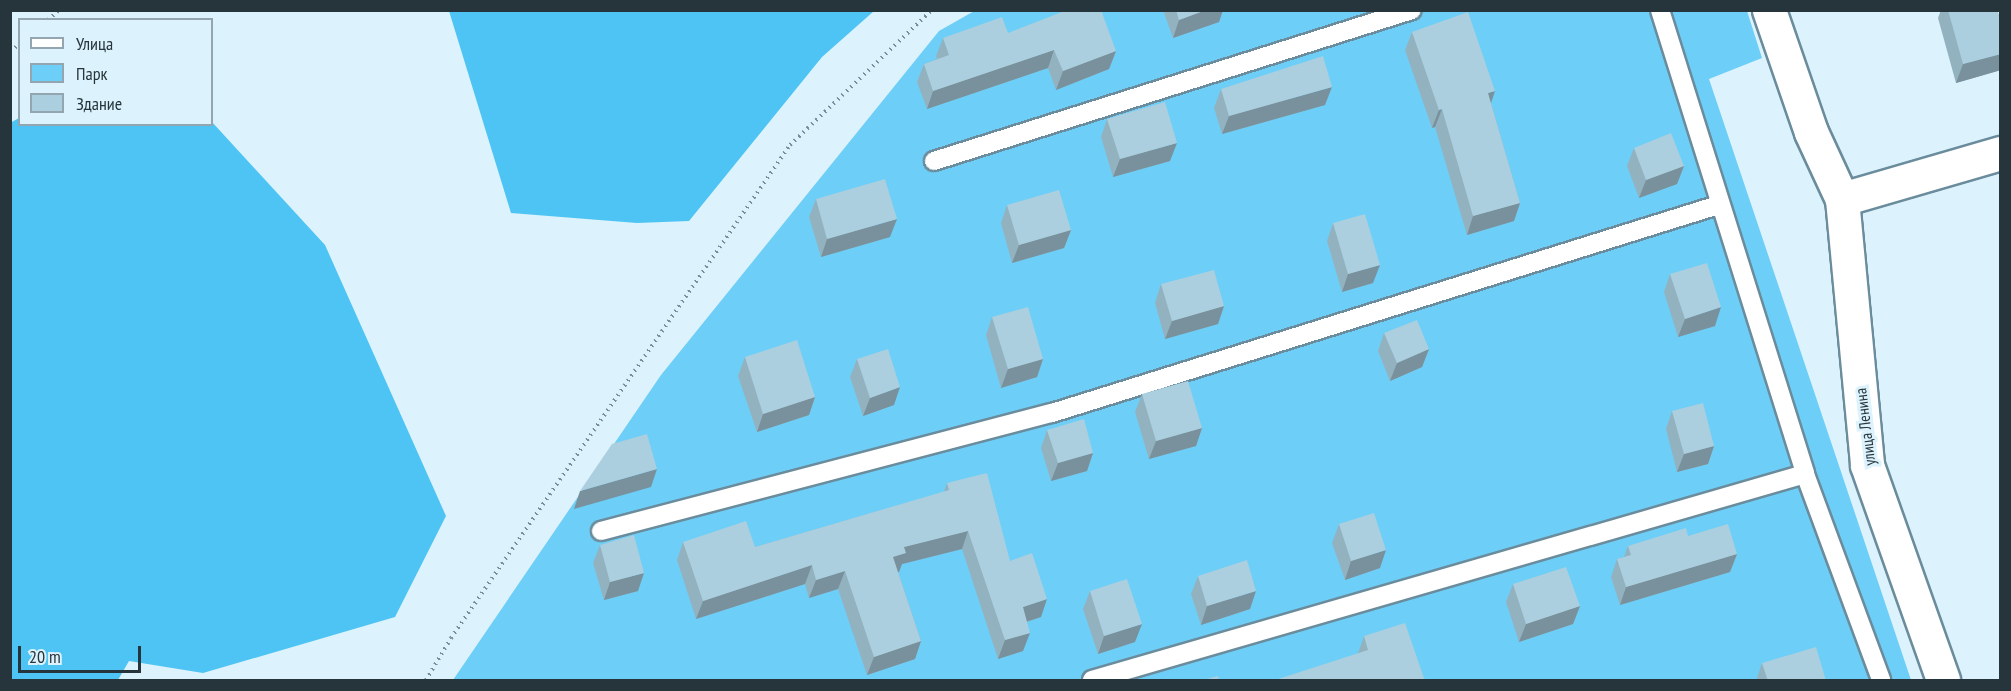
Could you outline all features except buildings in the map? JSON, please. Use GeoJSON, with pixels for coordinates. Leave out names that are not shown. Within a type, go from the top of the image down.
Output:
{"type":"FeatureCollection","features":[{"type":"Feature","properties":{"kind":"street","name":"улица Ленина"},"geometry":{"type":"LineString","coordinates":[[1769,10],[1811,132],[1842,199],[1867,465],[1943,681]]}},
{"type":"Feature","properties":{"kind":"street"},"geometry":{"type":"LineString","coordinates":[[1842,199],[2001,153]]}},
{"type":"Feature","properties":{"kind":"lane"},"geometry":{"type":"LineString","coordinates":[[934,161],[1412,10]]}},
{"type":"Feature","properties":{"kind":"lane"},"geometry":{"type":"LineString","coordinates":[[1659,10],[1718,205],[1805,474],[1881,681]]}},
{"type":"Feature","properties":{"kind":"lane"},"geometry":{"type":"LineString","coordinates":[[601,531],[1052,414],[1718,205]]}},
{"type":"Feature","properties":{"kind":"lane"},"geometry":{"type":"LineString","coordinates":[[1092,681],[1805,474]]}},
{"type":"Feature","properties":{"kind":"path"},"geometry":{"type":"LineString","coordinates":[[426,681],[451,638],[790,145],[932,10]]}},
{"type":"Feature","properties":{"kind":"green space"},"geometry":{"type":"Polygon","coordinates":[[[976,10],[1747,11],[1762,58],[1709,79],[1911,680],[453,680],[661,375],[939,31],[976,10]]]}},
{"type":"Feature","properties":{"kind":"shaded area"},"geometry":{"type":"Polygon","coordinates":[[[449,10],[874,11],[822,57],[689,221],[637,223],[511,213],[449,10]]]}},
{"type":"Feature","properties":{"kind":"shaded area"},"geometry":{"type":"Polygon","coordinates":[[[18,119],[18,126],[213,126],[213,123],[325,245],[446,516],[395,617],[203,673],[129,661],[118,680],[11,680],[10,123],[18,119]]]}}]}
